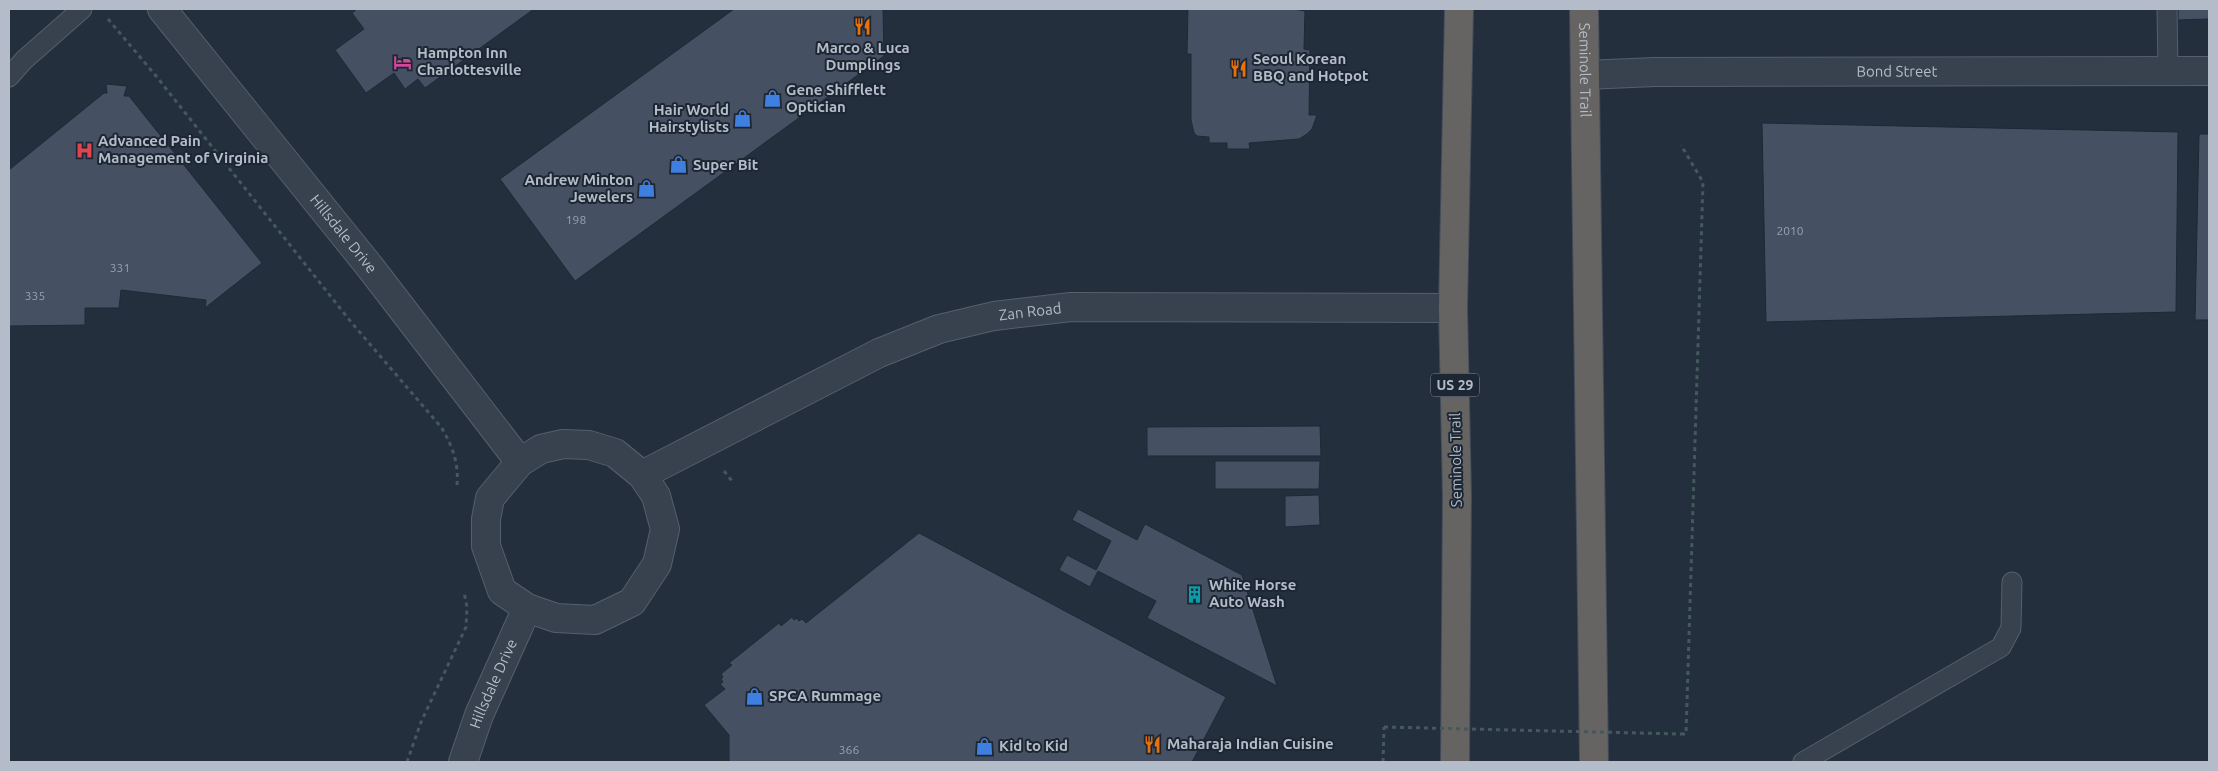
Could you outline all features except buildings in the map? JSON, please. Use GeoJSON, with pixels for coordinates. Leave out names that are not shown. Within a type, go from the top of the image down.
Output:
{"type":"FeatureCollection","features":[{"type":"Feature","properties":{"kind":"highway","name":"Seminole Trail"},"geometry":{"type":"LineString","coordinates":[[1454,762],[1457,496],[1453,308],[1459,9]]}},
{"type":"Feature","properties":{"kind":"highway","name":"Seminole Trail"},"geometry":{"type":"LineString","coordinates":[[1584,9],[1594,762]]}},
{"type":"Feature","properties":{"kind":"street","name":"Hillsdale Drive"},"geometry":{"type":"LineString","coordinates":[[162,9],[370,267],[520,462]]}},
{"type":"Feature","properties":{"kind":"street","name":"Bond Street"},"geometry":{"type":"LineString","coordinates":[[1585,75],[1655,72],[2209,71]]}},
{"type":"Feature","properties":{"kind":"street","name":"Zan Road"},"geometry":{"type":"LineString","coordinates":[[642,475],[879,353],[939,330],[994,316],[1071,307],[1453,308]]}},
{"type":"Feature","properties":{"kind":"street"},"geometry":{"type":"LineString","coordinates":[[563,444],[589,445],[615,453],[642,475],[656,496],[665,529],[657,564],[632,602],[595,620],[556,618],[527,608],[502,591],[486,546],[486,519],[490,498],[520,462],[541,449],[563,444]]}},
{"type":"Feature","properties":{"kind":"street","name":"Hillsdale Drive"},"geometry":{"type":"LineString","coordinates":[[463,762],[478,715],[527,608]]}},
{"type":"Feature","properties":{"kind":"lane"},"geometry":{"type":"LineString","coordinates":[[9,77],[24,60],[82,9]]}},
{"type":"Feature","properties":{"kind":"lane"},"geometry":{"type":"LineString","coordinates":[[2168,9],[2168,70]]}},
{"type":"Feature","properties":{"kind":"lane"},"geometry":{"type":"LineString","coordinates":[[1803,762],[2001,647],[2011,628],[2012,582]]}},
{"type":"Feature","properties":{"kind":"path"},"geometry":{"type":"LineString","coordinates":[[106,16],[156,76],[346,316],[441,427],[450,443],[457,463],[457,491]]}},
{"type":"Feature","properties":{"kind":"path"},"geometry":{"type":"LineString","coordinates":[[1383,762],[1384,727],[1686,734],[1703,182],[1681,145]]}},
{"type":"Feature","properties":{"kind":"path"},"geometry":{"type":"LineString","coordinates":[[407,762],[421,722],[466,628],[464,590]]}},
{"type":"Feature","properties":{"kind":"place","name":"Marco & Luca Dumplings"},"geometry":{"type":"Point","coordinates":[863,27]}},
{"type":"Feature","properties":{"kind":"place","name":"Hampton Inn Charlottesville"},"geometry":{"type":"Point","coordinates":[403,62]}},
{"type":"Feature","properties":{"kind":"place","name":"Seoul Korean BBQ and Hotpot"},"geometry":{"type":"Point","coordinates":[1239,68]}},
{"type":"Feature","properties":{"kind":"place","name":"Gene Shifflett Optician"},"geometry":{"type":"Point","coordinates":[772,99]}},
{"type":"Feature","properties":{"kind":"place","name":"Hair World Hairstylists"},"geometry":{"type":"Point","coordinates":[743,119]}},
{"type":"Feature","properties":{"kind":"place","name":"Advanced Pain Management of Virginia"},"geometry":{"type":"Point","coordinates":[84,150]}},
{"type":"Feature","properties":{"kind":"place","name":"Super Bit"},"geometry":{"type":"Point","coordinates":[679,165]}},
{"type":"Feature","properties":{"kind":"place","name":"Andrew Minton Jewelers"},"geometry":{"type":"Point","coordinates":[647,189]}},
{"type":"Feature","properties":{"kind":"place","name":"White Horse Auto Wash"},"geometry":{"type":"Point","coordinates":[1195,594]}},
{"type":"Feature","properties":{"kind":"place","name":"SPCA Rummage"},"geometry":{"type":"Point","coordinates":[755,696]}},
{"type":"Feature","properties":{"kind":"place","name":"Maharaja Indian Cuisine"},"geometry":{"type":"Point","coordinates":[1153,744]}},
{"type":"Feature","properties":{"kind":"place","name":"Kid to Kid"},"geometry":{"type":"Point","coordinates":[985,746]}}]}
